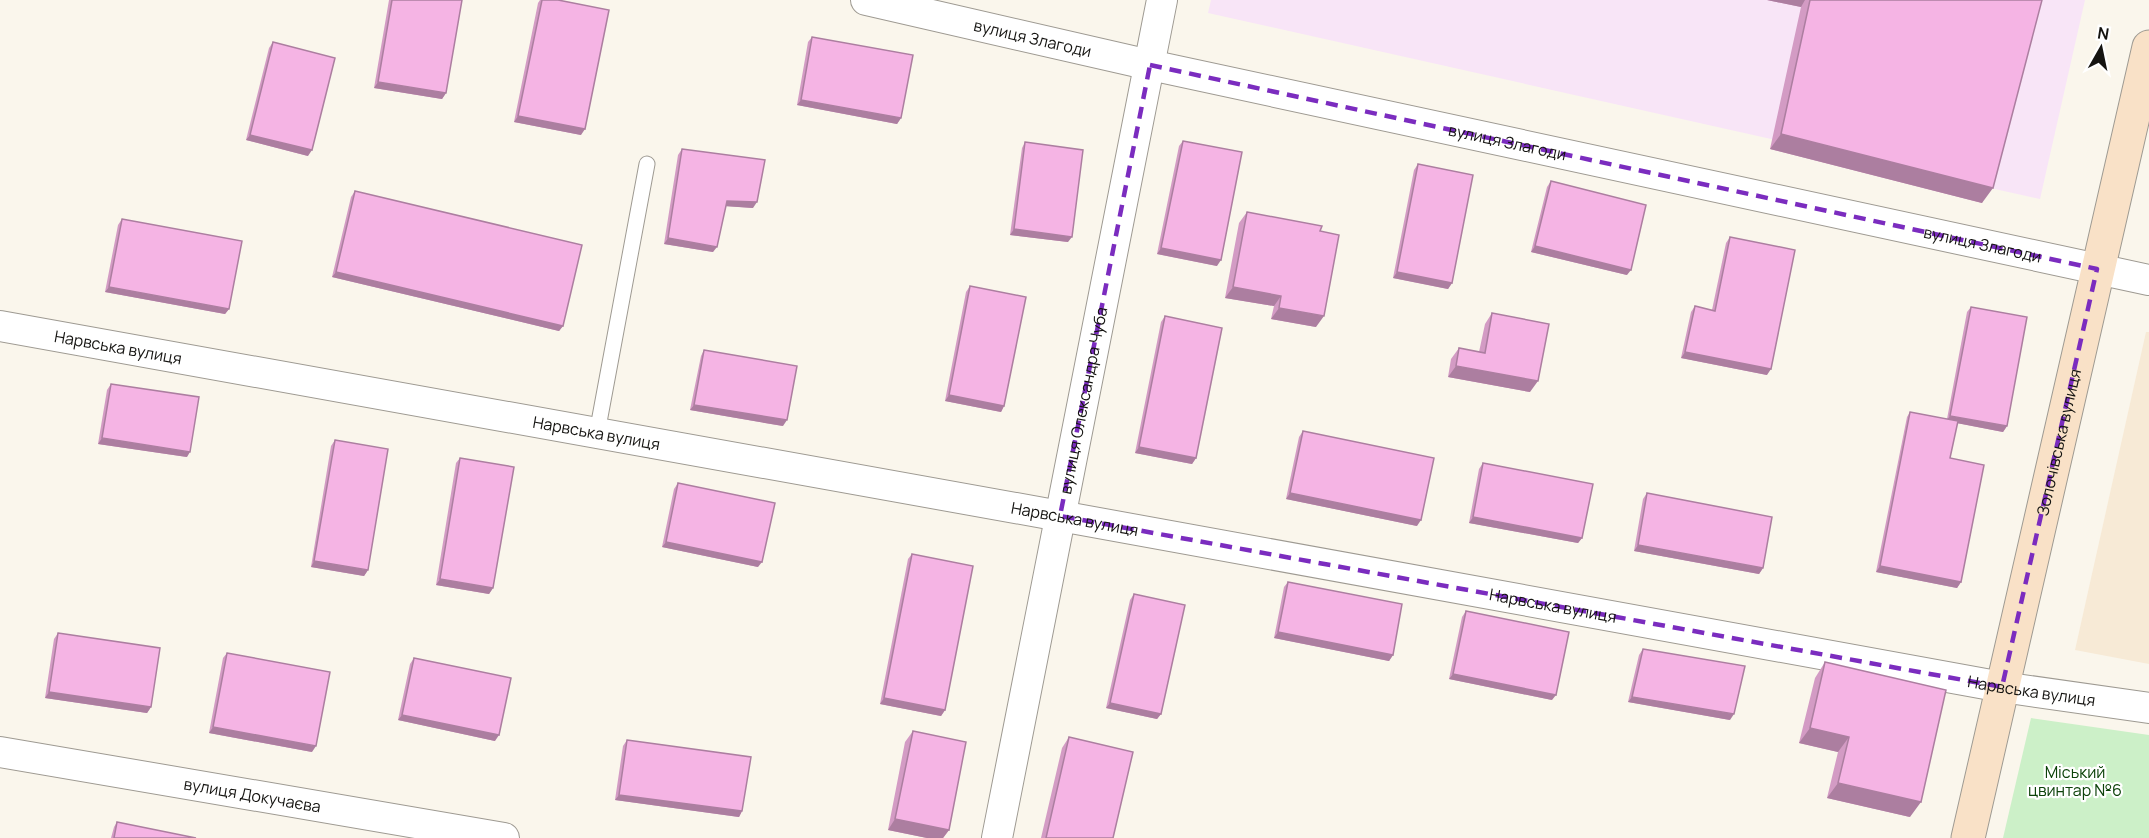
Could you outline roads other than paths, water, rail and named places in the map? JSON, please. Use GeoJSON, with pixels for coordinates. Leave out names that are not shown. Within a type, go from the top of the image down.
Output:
{"type":"FeatureCollection","features":[{"type":"Feature","properties":{"kind":"street","name":"вулиця Злагоди"},"geometry":{"type":"LineString","coordinates":[[866,0],[1149,65],[2149,280]]}},
{"type":"Feature","properties":{"kind":"street","name":"вулиця Олександра Чуба"},"geometry":{"type":"LineString","coordinates":[[996,838],[1162,0]]}},
{"type":"Feature","properties":{"kind":"street","name":"Золочівська вулиця"},"geometry":{"type":"LineString","coordinates":[[1968,838],[2097,269],[2145,83],[2149,47]]}},
{"type":"Feature","properties":{"kind":"street","name":"Нарвська вулиця"},"geometry":{"type":"LineString","coordinates":[[0,326],[2002,687],[2149,708]]}},
{"type":"Feature","properties":{"kind":"street","name":"вулиця Докучаєва"},"geometry":{"type":"LineString","coordinates":[[0,752],[504,838]]}},
{"type":"Feature","properties":{"kind":"lane"},"geometry":{"type":"LineString","coordinates":[[597,433],[647,164]]}},
{"type":"Feature","properties":{"kind":"park label","name":"Міський цвинтар №6"},"geometry":{"type":"Point","coordinates":[2075,781]}}]}
